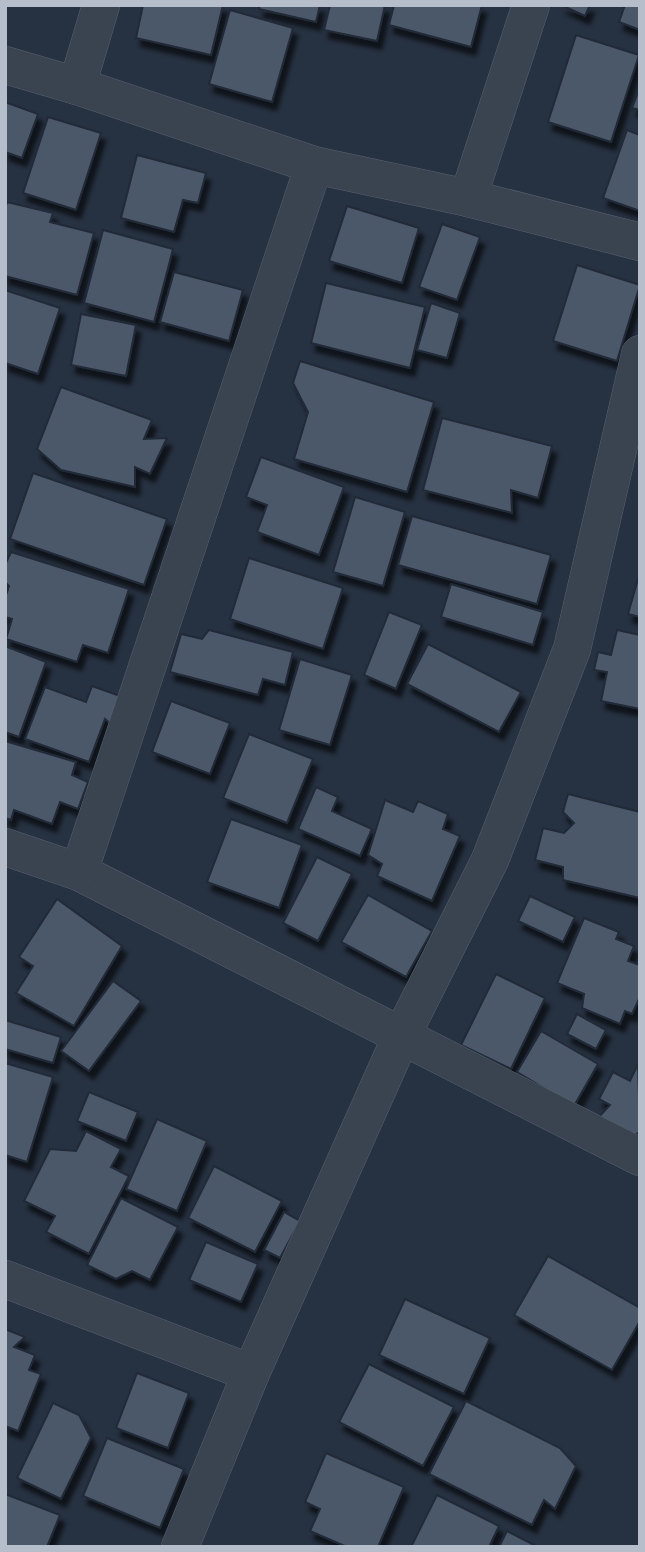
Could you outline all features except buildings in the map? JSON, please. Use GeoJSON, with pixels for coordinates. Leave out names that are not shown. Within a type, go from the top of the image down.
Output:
{"type":"FeatureCollection","features":[{"type":"Feature","properties":{"kind":"street"},"geometry":{"type":"LineString","coordinates":[[77,86],[101,5]]}},
{"type":"Feature","properties":{"kind":"street"},"geometry":{"type":"LineString","coordinates":[[468,198],[531,5]]}},
{"type":"Feature","properties":{"kind":"street"},"geometry":{"type":"LineString","coordinates":[[5,65],[77,86],[314,165],[468,198],[640,242]]}},
{"type":"Feature","properties":{"kind":"street"},"geometry":{"type":"LineString","coordinates":[[79,872],[314,165]]}},
{"type":"Feature","properties":{"kind":"street"},"geometry":{"type":"LineString","coordinates":[[180,1547],[251,1373],[401,1037],[489,860],[572,649],[640,354]]}},
{"type":"Feature","properties":{"kind":"street"},"geometry":{"type":"LineString","coordinates":[[5,847],[79,872],[640,1157]]}},
{"type":"Feature","properties":{"kind":"street"},"geometry":{"type":"LineString","coordinates":[[5,1279],[251,1373]]}}]}
